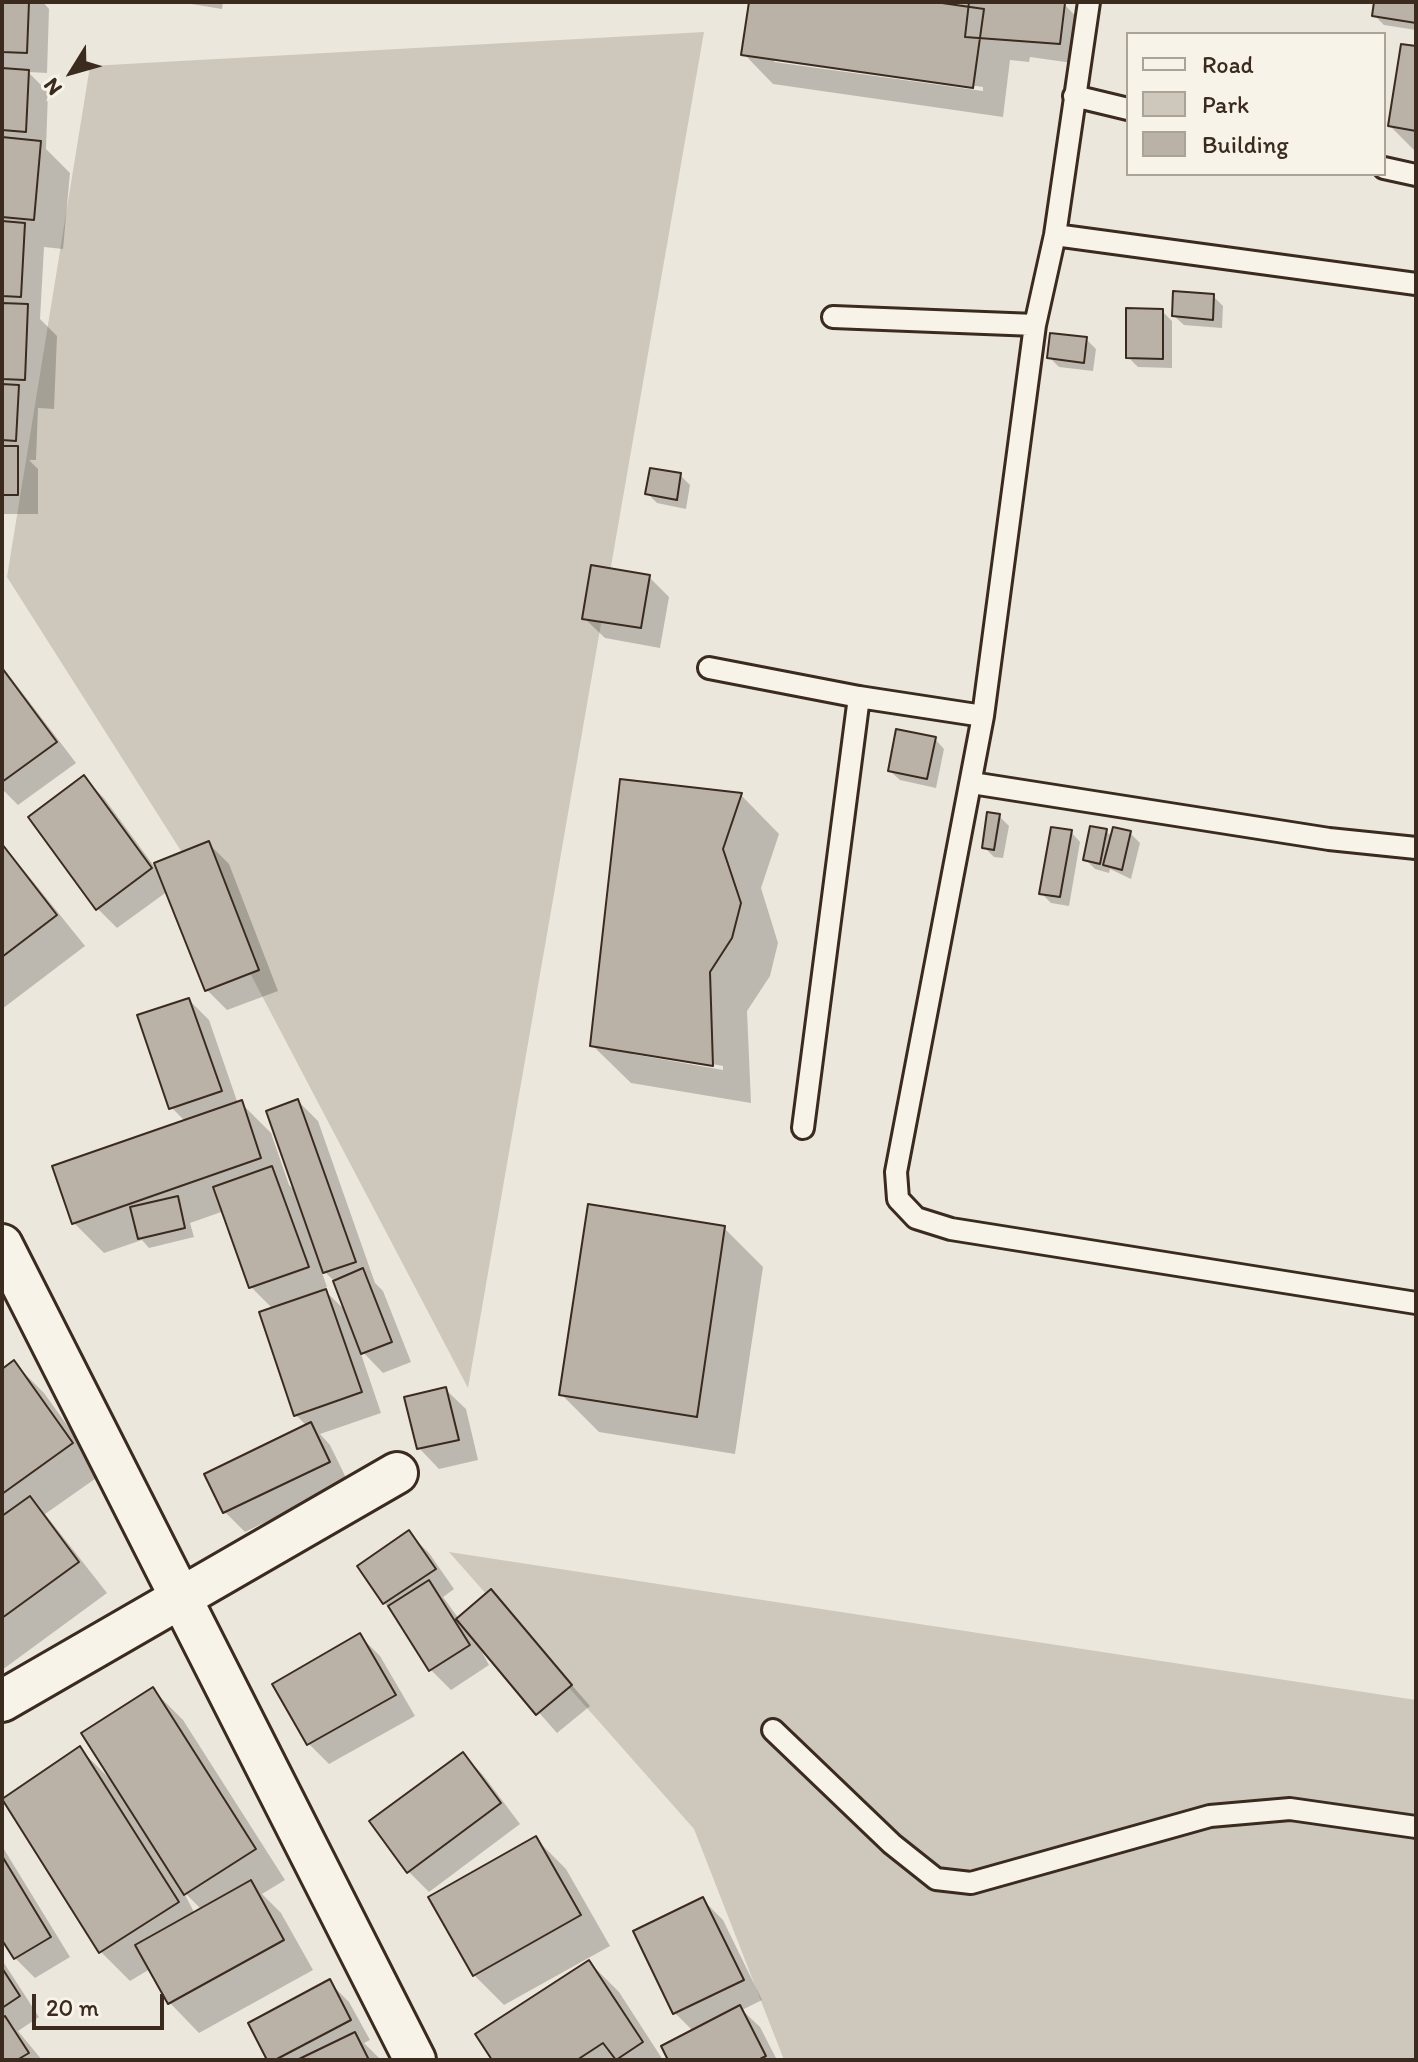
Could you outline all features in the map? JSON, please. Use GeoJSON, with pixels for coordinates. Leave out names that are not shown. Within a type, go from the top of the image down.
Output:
{"type":"FeatureCollection","features":[{"type":"Feature","properties":{"kind":"street"},"geometry":{"type":"LineString","coordinates":[[2,1245],[415,2060]]}},
{"type":"Feature","properties":{"kind":"street"},"geometry":{"type":"LineString","coordinates":[[2,1701],[180,1595],[397,1473]]}},
{"type":"Feature","properties":{"kind":"lane"},"geometry":{"type":"LineString","coordinates":[[1089,2],[1055,235],[1035,325],[983,716],[896,1172],[898,1199],[916,1218],[951,1229],[1416,1303]]}},
{"type":"Feature","properties":{"kind":"lane"},"geometry":{"type":"LineString","coordinates":[[1074,96],[1126,109]]}},
{"type":"Feature","properties":{"kind":"lane"},"geometry":{"type":"LineString","coordinates":[[1386,168],[1416,175]]}},
{"type":"Feature","properties":{"kind":"lane"},"geometry":{"type":"LineString","coordinates":[[1055,235],[1416,284]]}},
{"type":"Feature","properties":{"kind":"lane"},"geometry":{"type":"LineString","coordinates":[[833,317],[1035,325]]}},
{"type":"Feature","properties":{"kind":"lane"},"geometry":{"type":"LineString","coordinates":[[709,668],[859,697],[983,716]]}},
{"type":"Feature","properties":{"kind":"lane"},"geometry":{"type":"LineString","coordinates":[[803,1128],[859,697]]}},
{"type":"Feature","properties":{"kind":"lane"},"geometry":{"type":"LineString","coordinates":[[972,783],[1329,839],[1416,848]]}},
{"type":"Feature","properties":{"kind":"lane"},"geometry":{"type":"LineString","coordinates":[[773,1730],[892,1844],[936,1879],[971,1883],[1210,1816],[1290,1809],[1416,1827]]}},
{"type":"Feature","properties":{"kind":"green space"},"geometry":{"type":"Polygon","coordinates":[[[704,32],[468,1388],[209,895],[7,577],[90,66],[704,32]]]}},
{"type":"Feature","properties":{"kind":"green space"},"geometry":{"type":"Polygon","coordinates":[[[449,1552],[1416,1700],[1416,2060],[784,2060],[694,1829],[449,1552]]]}},
{"type":"Feature","properties":{"kind":"building"},"geometry":{"type":"Polygon","coordinates":[[[2,2],[29,2],[27,53],[2,52],[2,2]]]}},
{"type":"Feature","properties":{"kind":"building"},"geometry":{"type":"Polygon","coordinates":[[[749,2],[935,2],[984,9],[973,88],[741,55],[749,2]]]}},
{"type":"Feature","properties":{"kind":"building"},"geometry":{"type":"Polygon","coordinates":[[[969,2],[1065,3],[1060,44],[965,37],[969,2]]]}},
{"type":"Feature","properties":{"kind":"building"},"geometry":{"type":"Polygon","coordinates":[[[1374,2],[1416,2],[1416,23],[1372,16],[1374,2]]]}},
{"type":"Feature","properties":{"kind":"building"},"geometry":{"type":"Polygon","coordinates":[[[1401,44],[1416,46],[1416,131],[1388,126],[1401,44]]]}},
{"type":"Feature","properties":{"kind":"building"},"geometry":{"type":"Polygon","coordinates":[[[2,68],[29,70],[26,132],[2,130],[2,68]]]}},
{"type":"Feature","properties":{"kind":"building"},"geometry":{"type":"Polygon","coordinates":[[[2,137],[41,141],[34,220],[2,217],[2,137]]]}},
{"type":"Feature","properties":{"kind":"building"},"geometry":{"type":"Polygon","coordinates":[[[2,221],[25,223],[21,297],[2,296],[2,221]]]}},
{"type":"Feature","properties":{"kind":"building"},"geometry":{"type":"Polygon","coordinates":[[[1173,291],[1214,294],[1213,320],[1172,316],[1173,291]]]}},
{"type":"Feature","properties":{"kind":"building"},"geometry":{"type":"Polygon","coordinates":[[[2,303],[28,304],[25,380],[2,379],[2,303]]]}},
{"type":"Feature","properties":{"kind":"building"},"geometry":{"type":"Polygon","coordinates":[[[1126,308],[1163,309],[1163,359],[1126,358],[1126,308]]]}},
{"type":"Feature","properties":{"kind":"building"},"geometry":{"type":"Polygon","coordinates":[[[1050,333],[1087,337],[1084,363],[1047,358],[1050,333]]]}},
{"type":"Feature","properties":{"kind":"building"},"geometry":{"type":"Polygon","coordinates":[[[2,384],[19,385],[16,441],[2,440],[2,384]]]}},
{"type":"Feature","properties":{"kind":"building"},"geometry":{"type":"Polygon","coordinates":[[[2,446],[18,446],[18,495],[2,495],[2,446]]]}},
{"type":"Feature","properties":{"kind":"building"},"geometry":{"type":"Polygon","coordinates":[[[650,468],[681,473],[677,500],[645,494],[650,468]]]}},
{"type":"Feature","properties":{"kind":"building"},"geometry":{"type":"Polygon","coordinates":[[[591,565],[650,575],[641,628],[582,619],[591,565]]]}},
{"type":"Feature","properties":{"kind":"building"},"geometry":{"type":"Polygon","coordinates":[[[2,668],[57,742],[2,782],[2,668]]]}},
{"type":"Feature","properties":{"kind":"building"},"geometry":{"type":"Polygon","coordinates":[[[896,729],[936,737],[927,779],[888,771],[896,729]]]}},
{"type":"Feature","properties":{"kind":"building"},"geometry":{"type":"Polygon","coordinates":[[[84,775],[152,868],[96,910],[28,817],[84,775]]]}},
{"type":"Feature","properties":{"kind":"building"},"geometry":{"type":"Polygon","coordinates":[[[620,779],[742,793],[723,849],[741,903],[732,938],[710,972],[713,1066],[590,1046],[620,779]]]}},
{"type":"Feature","properties":{"kind":"building"},"geometry":{"type":"Polygon","coordinates":[[[987,812],[1000,814],[994,850],[982,848],[987,812]]]}},
{"type":"Feature","properties":{"kind":"building"},"geometry":{"type":"Polygon","coordinates":[[[1090,826],[1107,829],[1100,864],[1083,860],[1090,826]]]}},
{"type":"Feature","properties":{"kind":"building"},"geometry":{"type":"Polygon","coordinates":[[[1051,827],[1072,830],[1060,897],[1039,894],[1051,827]]]}},
{"type":"Feature","properties":{"kind":"building"},"geometry":{"type":"Polygon","coordinates":[[[1113,827],[1131,831],[1122,870],[1103,865],[1113,827]]]}},
{"type":"Feature","properties":{"kind":"building"},"geometry":{"type":"Polygon","coordinates":[[[209,841],[259,970],[205,991],[154,863],[209,841]]]}},
{"type":"Feature","properties":{"kind":"building"},"geometry":{"type":"Polygon","coordinates":[[[2,844],[57,915],[2,957],[2,844]]]}},
{"type":"Feature","properties":{"kind":"building"},"geometry":{"type":"Polygon","coordinates":[[[189,998],[222,1091],[169,1109],[137,1015],[189,998]]]}},
{"type":"Feature","properties":{"kind":"building"},"geometry":{"type":"Polygon","coordinates":[[[298,1099],[356,1262],[323,1273],[266,1111],[298,1099]]]}},
{"type":"Feature","properties":{"kind":"building"},"geometry":{"type":"Polygon","coordinates":[[[242,1100],[261,1158],[72,1224],[52,1166],[242,1100]]]}},
{"type":"Feature","properties":{"kind":"building"},"geometry":{"type":"Polygon","coordinates":[[[272,1166],[309,1267],[249,1288],[213,1187],[272,1166]]]}},
{"type":"Feature","properties":{"kind":"building"},"geometry":{"type":"Polygon","coordinates":[[[178,1196],[185,1228],[138,1239],[130,1207],[178,1196]]]}},
{"type":"Feature","properties":{"kind":"building"},"geometry":{"type":"Polygon","coordinates":[[[588,1204],[725,1226],[697,1417],[559,1395],[588,1204]]]}},
{"type":"Feature","properties":{"kind":"building"},"geometry":{"type":"Polygon","coordinates":[[[363,1268],[392,1342],[361,1354],[333,1281],[363,1268]]]}},
{"type":"Feature","properties":{"kind":"building"},"geometry":{"type":"Polygon","coordinates":[[[326,1289],[362,1392],[294,1416],[259,1312],[326,1289]]]}},
{"type":"Feature","properties":{"kind":"building"},"geometry":{"type":"Polygon","coordinates":[[[14,1360],[73,1443],[2,1494],[2,1369],[14,1360]]]}},
{"type":"Feature","properties":{"kind":"building"},"geometry":{"type":"Polygon","coordinates":[[[446,1387],[459,1440],[417,1449],[404,1397],[446,1387]]]}},
{"type":"Feature","properties":{"kind":"building"},"geometry":{"type":"Polygon","coordinates":[[[311,1422],[330,1462],[223,1513],[204,1474],[311,1422]]]}},
{"type":"Feature","properties":{"kind":"building"},"geometry":{"type":"Polygon","coordinates":[[[30,1496],[79,1562],[2,1618],[2,1516],[30,1496]]]}},
{"type":"Feature","properties":{"kind":"building"},"geometry":{"type":"Polygon","coordinates":[[[409,1530],[436,1569],[383,1604],[357,1566],[409,1530]]]}},
{"type":"Feature","properties":{"kind":"building"},"geometry":{"type":"Polygon","coordinates":[[[429,1580],[470,1645],[429,1671],[388,1606],[429,1580]]]}},
{"type":"Feature","properties":{"kind":"building"},"geometry":{"type":"Polygon","coordinates":[[[491,1589],[572,1685],[536,1715],[456,1619],[491,1589]]]}},
{"type":"Feature","properties":{"kind":"building"},"geometry":{"type":"Polygon","coordinates":[[[360,1633],[396,1695],[307,1745],[272,1684],[360,1633]]]}},
{"type":"Feature","properties":{"kind":"building"},"geometry":{"type":"Polygon","coordinates":[[[153,1687],[256,1849],[184,1895],[81,1733],[153,1687]]]}},
{"type":"Feature","properties":{"kind":"building"},"geometry":{"type":"Polygon","coordinates":[[[80,1746],[179,1902],[99,1953],[2,1799],[80,1746]]]}},
{"type":"Feature","properties":{"kind":"building"},"geometry":{"type":"Polygon","coordinates":[[[463,1752],[501,1803],[407,1873],[369,1821],[463,1752]]]}},
{"type":"Feature","properties":{"kind":"building"},"geometry":{"type":"Polygon","coordinates":[[[536,1836],[581,1915],[473,1976],[428,1897],[536,1836]]]}},
{"type":"Feature","properties":{"kind":"building"},"geometry":{"type":"Polygon","coordinates":[[[2,1856],[51,1937],[14,1959],[2,1940],[2,1856]]]}},
{"type":"Feature","properties":{"kind":"building"},"geometry":{"type":"Polygon","coordinates":[[[251,1880],[284,1940],[168,2004],[135,1945],[251,1880]]]}},
{"type":"Feature","properties":{"kind":"building"},"geometry":{"type":"Polygon","coordinates":[[[703,1897],[744,1980],[673,2014],[633,1931],[703,1897]]]}},
{"type":"Feature","properties":{"kind":"building"},"geometry":{"type":"Polygon","coordinates":[[[589,1960],[643,2042],[616,2060],[603,2043],[577,2060],[492,2060],[475,2034],[589,1960]]]}},
{"type":"Feature","properties":{"kind":"building"},"geometry":{"type":"Polygon","coordinates":[[[2,1968],[20,1996],[2,2008],[2,1968]]]}},
{"type":"Feature","properties":{"kind":"building"},"geometry":{"type":"Polygon","coordinates":[[[330,1979],[351,2020],[275,2060],[267,2060],[248,2023],[330,1979]]]}},
{"type":"Feature","properties":{"kind":"building"},"geometry":{"type":"Polygon","coordinates":[[[740,2005],[766,2056],[758,2060],[668,2060],[661,2046],[740,2005]]]}},
{"type":"Feature","properties":{"kind":"building"},"geometry":{"type":"Polygon","coordinates":[[[5,2016],[29,2053],[17,2060],[2,2060],[2,2018],[5,2016]]]}},
{"type":"Feature","properties":{"kind":"building"},"geometry":{"type":"Polygon","coordinates":[[[355,2032],[369,2060],[297,2060],[355,2032]]]}}]}
